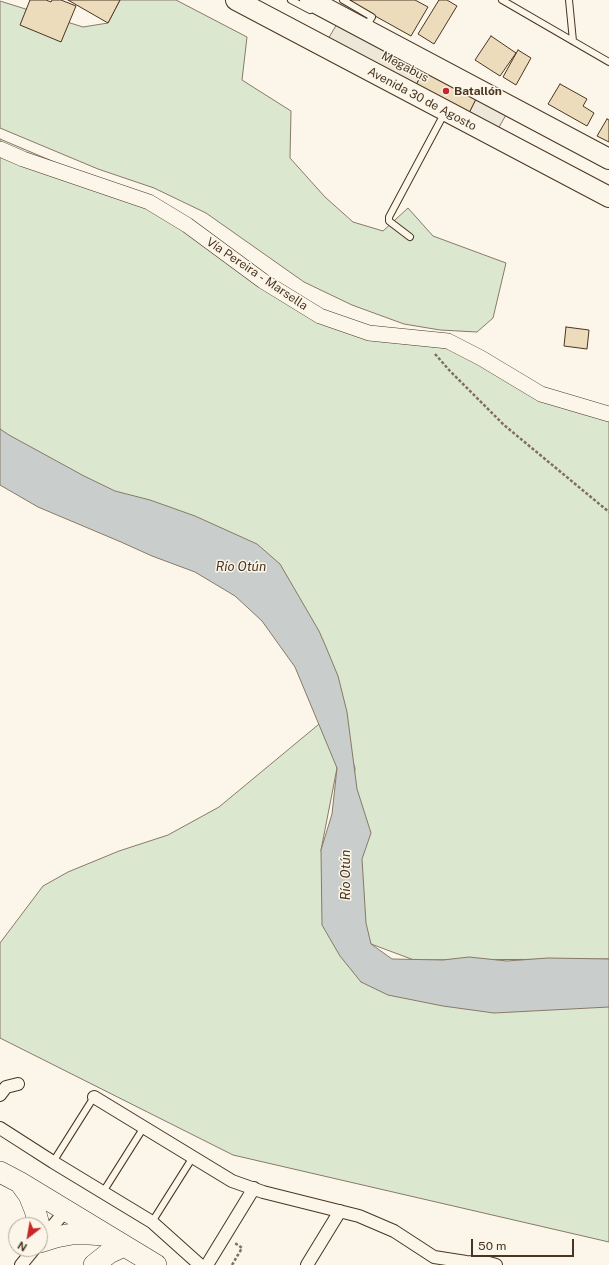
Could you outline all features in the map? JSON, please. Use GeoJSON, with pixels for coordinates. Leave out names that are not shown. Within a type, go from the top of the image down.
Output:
{"type":"FeatureCollection","features":[{"type":"Feature","properties":{"kind":"highway"},"geometry":{"type":"LineString","coordinates":[[0,1172],[156,1265]]}},
{"type":"Feature","properties":{"kind":"highway"},"geometry":{"type":"LineString","coordinates":[[19,1182],[29,1195],[37,1217]]}},
{"type":"Feature","properties":{"kind":"highway"},"geometry":{"type":"LineString","coordinates":[[48,1240],[72,1234],[106,1235]]}},
{"type":"Feature","properties":{"kind":"highway"},"geometry":{"type":"LineString","coordinates":[[94,1265],[109,1252],[124,1246]]}},
{"type":"Feature","properties":{"kind":"main road","name":"Avenida 30 de Agosto"},"geometry":{"type":"LineString","coordinates":[[236,0],[609,196]]}},
{"type":"Feature","properties":{"kind":"main road"},"geometry":{"type":"LineString","coordinates":[[318,5],[609,159]]}},
{"type":"Feature","properties":{"kind":"street","name":"Vía Pereira - Marsella"},"geometry":{"type":"LineString","coordinates":[[0,149],[23,159],[149,202],[187,225],[263,281],[320,316],[369,333],[448,341],[481,358],[541,394],[609,414]]}},
{"type":"Feature","properties":{"kind":"street"},"geometry":{"type":"LineString","coordinates":[[0,1095],[6,1087],[18,1084]]}},
{"type":"Feature","properties":{"kind":"street"},"geometry":{"type":"LineString","coordinates":[[94,1097],[232,1181],[359,1216],[394,1231],[434,1257],[496,1265]]}},
{"type":"Feature","properties":{"kind":"street"},"geometry":{"type":"LineString","coordinates":[[0,1128],[152,1222],[200,1265]]}},
{"type":"Feature","properties":{"kind":"street"},"geometry":{"type":"LineString","coordinates":[[207,1265],[254,1188]]}},
{"type":"Feature","properties":{"kind":"street"},"geometry":{"type":"LineString","coordinates":[[48,1232],[66,1210]]}},
{"type":"Feature","properties":{"kind":"street"},"geometry":{"type":"LineString","coordinates":[[307,1265],[340,1211]]}},
{"type":"Feature","properties":{"kind":"street"},"geometry":{"type":"LineString","coordinates":[[21,1265],[28,1257]]}},
{"type":"Feature","properties":{"kind":"lane"},"geometry":{"type":"LineString","coordinates":[[291,0],[318,5]]}},
{"type":"Feature","properties":{"kind":"lane"},"geometry":{"type":"LineString","coordinates":[[343,0],[372,17],[364,29]]}},
{"type":"Feature","properties":{"kind":"lane"},"geometry":{"type":"LineString","coordinates":[[502,0],[609,62]]}},
{"type":"Feature","properties":{"kind":"lane"},"geometry":{"type":"LineString","coordinates":[[569,0],[573,41]]}},
{"type":"Feature","properties":{"kind":"lane"},"geometry":{"type":"LineString","coordinates":[[410,236],[389,221],[389,217],[446,111]]}},
{"type":"Feature","properties":{"kind":"lane"},"geometry":{"type":"LineString","coordinates":[[575,148],[609,166]]}},
{"type":"Feature","properties":{"kind":"lane"},"geometry":{"type":"LineString","coordinates":[[53,1162],[94,1097]]}},
{"type":"Feature","properties":{"kind":"lane"},"geometry":{"type":"LineString","coordinates":[[103,1192],[144,1127]]}},
{"type":"Feature","properties":{"kind":"lane"},"geometry":{"type":"LineString","coordinates":[[152,1222],[193,1157]]}},
{"type":"Feature","properties":{"kind":"path"},"geometry":{"type":"LineString","coordinates":[[422,338],[450,371],[504,425],[609,512]]}},
{"type":"Feature","properties":{"kind":"path"},"geometry":{"type":"LineString","coordinates":[[225,1236],[242,1248],[232,1265]]}},
{"type":"Feature","properties":{"kind":"green space"},"geometry":{"type":"Polygon","coordinates":[[[120,0],[176,0],[247,37],[242,80],[291,111],[290,158],[325,197],[353,222],[383,231],[408,208],[433,236],[506,263],[493,318],[477,332],[440,330],[404,324],[352,305],[304,282],[206,213],[154,188],[98,169],[0,128],[0,1],[83,27],[108,23],[120,0]]]}},
{"type":"Feature","properties":{"kind":"green space"},"geometry":{"type":"Polygon","coordinates":[[[0,139],[149,202],[260,279],[366,332],[448,341],[526,385],[609,413],[609,959],[414,960],[371,944],[345,881],[355,768],[285,578],[0,455],[0,139]]]}},
{"type":"Feature","properties":{"kind":"green space"},"geometry":{"type":"Polygon","coordinates":[[[330,715],[337,768],[321,850],[361,982],[609,1005],[609,1242],[233,1155],[0,1038],[0,943],[43,886],[68,872],[119,851],[168,835],[219,807],[330,715]]]}},
{"type":"Feature","properties":{"kind":"shaded area"},"geometry":{"type":"Polygon","coordinates":[[[337,24],[424,70],[416,85],[328,39],[337,24]]]}},
{"type":"Feature","properties":{"kind":"shaded area"},"geometry":{"type":"Polygon","coordinates":[[[477,97],[507,113],[498,129],[469,113],[477,97]]]}},
{"type":"Feature","properties":{"kind":"water","name":"Río Otún"},"geometry":{"type":"Polygon","coordinates":[[[0,429],[84,476],[115,491],[150,500],[195,516],[257,544],[280,564],[319,631],[338,676],[347,712],[357,789],[371,833],[362,859],[366,923],[371,944],[392,959],[443,960],[469,957],[507,961],[548,958],[609,959],[609,1007],[494,1013],[443,1006],[388,995],[361,982],[340,956],[322,925],[321,850],[332,814],[337,768],[295,667],[262,621],[235,596],[195,572],[152,556],[38,507],[0,485],[0,429]]]}},
{"type":"Feature","properties":{"kind":"building"},"geometry":{"type":"Polygon","coordinates":[[[30,0],[46,0],[51,2],[52,0],[61,0],[76,6],[61,42],[20,25],[30,0]]]}},
{"type":"Feature","properties":{"kind":"building"},"geometry":{"type":"Polygon","coordinates":[[[68,0],[120,0],[108,23],[68,0]]]}},
{"type":"Feature","properties":{"kind":"building"},"geometry":{"type":"Polygon","coordinates":[[[352,0],[415,0],[428,7],[411,36],[350,2],[352,0]]]}},
{"type":"Feature","properties":{"kind":"building"},"geometry":{"type":"Polygon","coordinates":[[[439,0],[447,0],[457,6],[434,44],[418,34],[439,0]]]}},
{"type":"Feature","properties":{"kind":"building"},"geometry":{"type":"Polygon","coordinates":[[[491,36],[516,53],[500,76],[475,60],[491,36]]]}},
{"type":"Feature","properties":{"kind":"building"},"geometry":{"type":"Polygon","coordinates":[[[518,50],[531,58],[516,85],[503,77],[518,50]]]}},
{"type":"Feature","properties":{"kind":"building","name":"Batallón"},"geometry":{"type":"Polygon","coordinates":[[[424,70],[477,97],[469,113],[416,85],[424,70]]]}},
{"type":"Feature","properties":{"kind":"building"},"geometry":{"type":"Polygon","coordinates":[[[560,84],[587,99],[583,106],[594,113],[587,126],[548,104],[560,84]]]}},
{"type":"Feature","properties":{"kind":"building"},"geometry":{"type":"Polygon","coordinates":[[[607,119],[609,120],[609,142],[597,136],[607,119]]]}},
{"type":"Feature","properties":{"kind":"building"},"geometry":{"type":"Polygon","coordinates":[[[566,327],[589,330],[587,349],[564,346],[566,327]]]}},
{"type":"Feature","properties":{"kind":"place","name":"Batallón"},"geometry":{"type":"Point","coordinates":[446,91]}}]}
